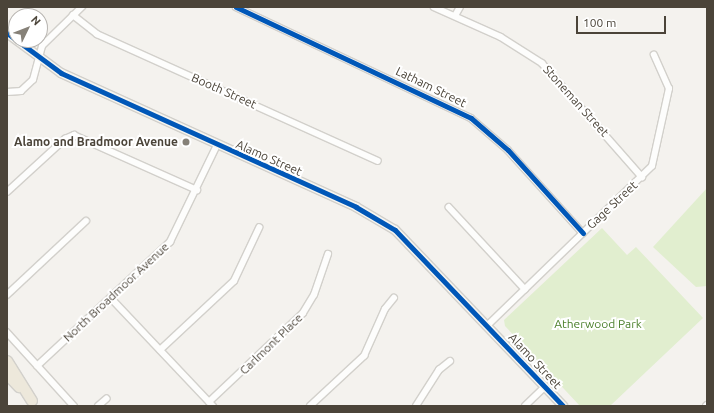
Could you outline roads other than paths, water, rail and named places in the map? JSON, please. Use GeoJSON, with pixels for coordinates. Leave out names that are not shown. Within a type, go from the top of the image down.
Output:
{"type":"FeatureCollection","features":[{"type":"Feature","properties":{"kind":"highway"},"geometry":{"type":"LineString","coordinates":[[7,361],[35,404]]}},
{"type":"Feature","properties":{"kind":"highway"},"geometry":{"type":"LineString","coordinates":[[7,374],[35,404]]}},
{"type":"Feature","properties":{"kind":"main road","name":"Alamo Street"},"geometry":{"type":"LineString","coordinates":[[7,33],[39,59],[61,73],[376,217],[411,243],[563,406]]}},
{"type":"Feature","properties":{"kind":"street"},"geometry":{"type":"LineString","coordinates":[[7,92],[21,91],[33,80],[42,46],[82,7]]}},
{"type":"Feature","properties":{"kind":"street","name":"Latham Street"},"geometry":{"type":"LineString","coordinates":[[236,7],[471,118],[508,150],[583,233]]}},
{"type":"Feature","properties":{"kind":"street","name":"Stoneman Street"},"geometry":{"type":"LineString","coordinates":[[434,7],[501,37],[542,64],[642,177]]}},
{"type":"Feature","properties":{"kind":"street"},"geometry":{"type":"LineString","coordinates":[[455,16],[460,7]]}},
{"type":"Feature","properties":{"kind":"street","name":"Booth Street"},"geometry":{"type":"LineString","coordinates":[[73,15],[97,34],[378,160]]}},
{"type":"Feature","properties":{"kind":"street","name":"Gage Street"},"geometry":{"type":"LineString","coordinates":[[488,325],[642,177],[655,160],[669,98],[668,81],[654,55]]}},
{"type":"Feature","properties":{"kind":"street"},"geometry":{"type":"LineString","coordinates":[[7,192],[65,139],[74,135],[197,190]]}},
{"type":"Feature","properties":{"kind":"street","name":"North Broadmoor Avenue"},"geometry":{"type":"LineString","coordinates":[[37,366],[170,242],[197,190],[217,145]]}},
{"type":"Feature","properties":{"kind":"street"},"geometry":{"type":"LineString","coordinates":[[449,207],[525,289]]}},
{"type":"Feature","properties":{"kind":"street"},"geometry":{"type":"LineString","coordinates":[[7,295],[86,221]]}},
{"type":"Feature","properties":{"kind":"street"},"geometry":{"type":"LineString","coordinates":[[160,350],[234,281],[259,228]]}},
{"type":"Feature","properties":{"kind":"street","name":"Carlmont Place"},"geometry":{"type":"LineString","coordinates":[[211,404],[303,313],[314,295],[328,254]]}},
{"type":"Feature","properties":{"kind":"street"},"geometry":{"type":"LineString","coordinates":[[111,298],[211,404]]}},
{"type":"Feature","properties":{"kind":"street"},"geometry":{"type":"LineString","coordinates":[[310,406],[364,356],[385,309],[394,298]]}},
{"type":"Feature","properties":{"kind":"street"},"geometry":{"type":"LineString","coordinates":[[7,332],[74,406]]}},
{"type":"Feature","properties":{"kind":"street"},"geometry":{"type":"LineString","coordinates":[[416,406],[439,370],[450,361]]}},
{"type":"Feature","properties":{"kind":"street"},"geometry":{"type":"LineString","coordinates":[[525,406],[545,387]]}},
{"type":"Feature","properties":{"kind":"street"},"geometry":{"type":"LineString","coordinates":[[98,406],[106,399]]}},
{"type":"Feature","properties":{"kind":"place","name":"Alamo and Bradmoor Avenue"},"geometry":{"type":"Point","coordinates":[186,142]}},
{"type":"Feature","properties":{"kind":"park label","name":"Atherwood Park"},"geometry":{"type":"Point","coordinates":[598,324]}}]}
